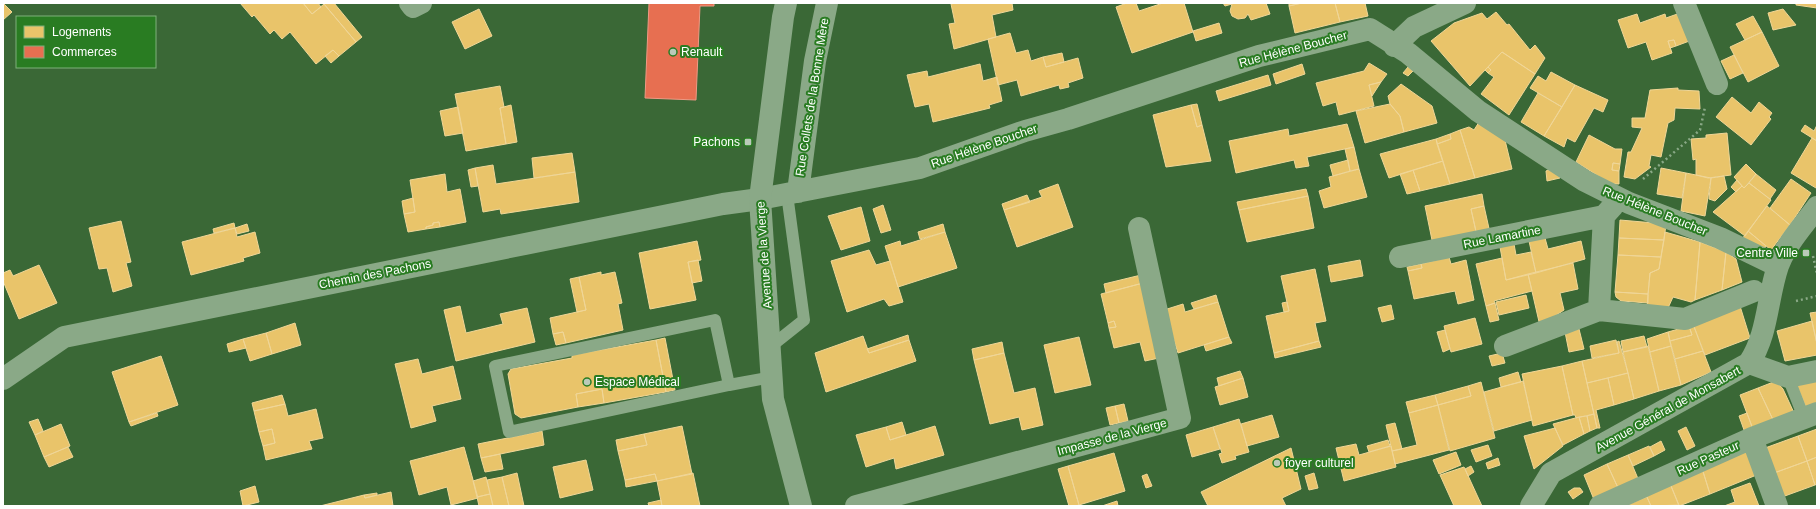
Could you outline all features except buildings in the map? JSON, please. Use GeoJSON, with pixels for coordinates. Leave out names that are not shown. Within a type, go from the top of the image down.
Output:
{"type":"FeatureCollection","features":[{"type":"Feature","properties":{"kind":"street"},"geometry":{"type":"LineString","coordinates":[[410,3],[413,6],[421,3]]}},
{"type":"Feature","properties":{"kind":"street","name":"Avenue de la Vierge"},"geometry":{"type":"LineString","coordinates":[[786,3],[760,200],[773,399],[801,506]]}},
{"type":"Feature","properties":{"kind":"street","name":"Rue Collets de la Bonne Mère"},"geometry":{"type":"LineString","coordinates":[[793,193],[815,61],[827,3]]}},
{"type":"Feature","properties":{"kind":"street"},"geometry":{"type":"LineString","coordinates":[[1394,46],[1414,26],[1465,3]]}},
{"type":"Feature","properties":{"kind":"street"},"geometry":{"type":"LineString","coordinates":[[1684,3],[1717,84]]}},
{"type":"Feature","properties":{"kind":"street","name":"Rue Hélène Boucher"},"geometry":{"type":"LineString","coordinates":[[760,200],[920,168],[1025,131],[1068,120],[1260,56],[1370,29],[1394,46],[1408,53],[1478,112],[1585,181],[1620,199],[1720,238],[1778,266]]}},
{"type":"Feature","properties":{"kind":"street"},"geometry":{"type":"LineString","coordinates":[[1599,310],[1604,216],[1620,199]]}},
{"type":"Feature","properties":{"kind":"street","name":"Chemin des Pachons"},"geometry":{"type":"LineString","coordinates":[[3,379],[64,337],[723,204],[760,200]]}},
{"type":"Feature","properties":{"kind":"street","name":"Avenue Général de Monsabert"},"geometry":{"type":"LineString","coordinates":[[1531,506],[1551,473],[1749,363],[1758,347],[1778,266],[1786,249],[1817,207]]}},
{"type":"Feature","properties":{"kind":"street","name":"Rue Lamartine"},"geometry":{"type":"LineString","coordinates":[[1400,257],[1604,216]]}},
{"type":"Feature","properties":{"kind":"street","name":"Impasse de la Vierge"},"geometry":{"type":"LineString","coordinates":[[856,506],[1180,418],[1139,228]]}},
{"type":"Feature","properties":{"kind":"street"},"geometry":{"type":"LineString","coordinates":[[1505,346],[1599,310],[1685,319],[1754,291]]}},
{"type":"Feature","properties":{"kind":"street"},"geometry":{"type":"LineString","coordinates":[[1749,363],[1788,377],[1817,371]]}},
{"type":"Feature","properties":{"kind":"street","name":"Rue Pasteur"},"geometry":{"type":"LineString","coordinates":[[1600,506],[1752,438],[1810,415]]}},
{"type":"Feature","properties":{"kind":"street"},"geometry":{"type":"LineString","coordinates":[[1752,438],[1776,506]]}},
{"type":"Feature","properties":{"kind":"lane"},"geometry":{"type":"LineString","coordinates":[[770,347],[804,320],[793,193]]}},
{"type":"Feature","properties":{"kind":"lane"},"geometry":{"type":"LineString","coordinates":[[729,385],[715,320],[496,366],[509,432],[729,385],[772,378]]}},
{"type":"Feature","properties":{"kind":"lane"},"geometry":{"type":"LineString","coordinates":[[1788,377],[1810,415]]}},
{"type":"Feature","properties":{"kind":"path"},"geometry":{"type":"LineString","coordinates":[[1620,199],[1700,130],[1708,91],[1717,84]]}},
{"type":"Feature","properties":{"kind":"place","name":"Renault"},"geometry":{"type":"Point","coordinates":[673,52]}},
{"type":"Feature","properties":{"kind":"place","name":"Pachons"},"geometry":{"type":"Point","coordinates":[748,142]}},
{"type":"Feature","properties":{"kind":"place","name":"Centre Ville"},"geometry":{"type":"Point","coordinates":[1806,253]}},
{"type":"Feature","properties":{"kind":"place","name":"Espace Médical"},"geometry":{"type":"Point","coordinates":[587,382]}},
{"type":"Feature","properties":{"kind":"place","name":"foyer culturel"},"geometry":{"type":"Point","coordinates":[1277,463]}}]}
